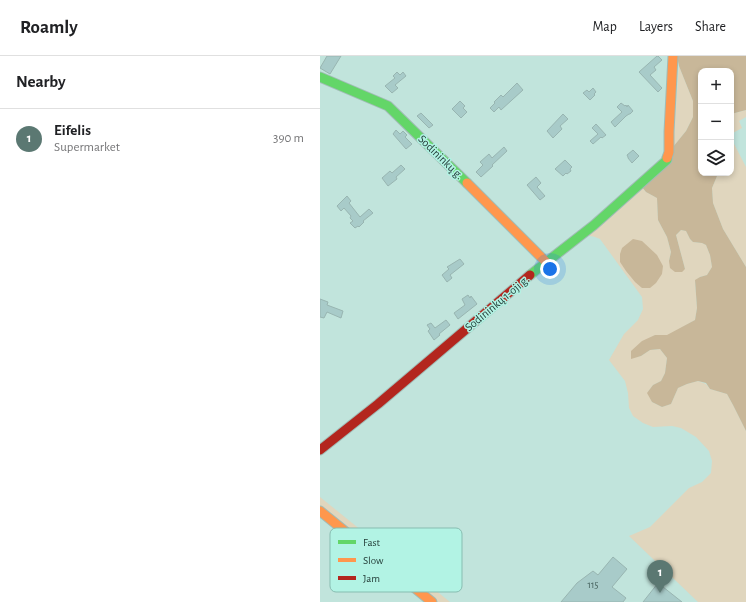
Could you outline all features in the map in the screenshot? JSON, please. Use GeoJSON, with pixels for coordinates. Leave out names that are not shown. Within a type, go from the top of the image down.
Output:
{"type":"FeatureCollection","features":[{"type":"Feature","properties":{"kind":"street","name":"Sodininkų 1-oji g."},"geometry":{"type":"LineString","coordinates":[[320,450],[378,404],[546,262],[594,224],[667,160],[669,152],[673,56]]}},
{"type":"Feature","properties":{"kind":"street","name":"Sodininkų g."},"geometry":{"type":"LineString","coordinates":[[320,77],[388,106],[546,262]]}},
{"type":"Feature","properties":{"kind":"street"},"geometry":{"type":"LineString","coordinates":[[320,511],[341,528]]}},
{"type":"Feature","properties":{"kind":"street"},"geometry":{"type":"LineString","coordinates":[[420,592],[432,602]]}},
{"type":"Feature","properties":{"kind":"shaded area"},"geometry":{"type":"Polygon","coordinates":[[[677,56],[746,56],[746,110],[734,113],[734,68],[698,68],[698,176],[717,176],[712,188],[713,203],[723,229],[746,267],[746,431],[727,394],[710,389],[706,383],[698,381],[678,388],[671,404],[662,407],[652,402],[647,393],[653,385],[661,381],[665,373],[667,358],[660,349],[650,350],[641,356],[631,359],[631,351],[642,341],[655,335],[667,335],[695,320],[697,308],[695,280],[707,275],[712,267],[710,255],[706,245],[693,242],[686,231],[681,230],[676,235],[685,269],[682,272],[675,272],[670,268],[669,261],[671,252],[667,237],[658,220],[657,198],[646,192],[642,187],[671,163],[673,147],[686,131],[693,117],[693,101],[679,66],[677,56]]]}},
{"type":"Feature","properties":{"kind":"shaded area"},"geometry":{"type":"Polygon","coordinates":[[[679,66],[693,101],[693,117],[686,131],[673,147],[679,66]]]}},
{"type":"Feature","properties":{"kind":"shaded area"},"geometry":{"type":"Polygon","coordinates":[[[746,110],[746,117],[739,121],[742,128],[734,132],[734,113],[746,110]]]}},
{"type":"Feature","properties":{"kind":"shaded area"},"geometry":{"type":"Polygon","coordinates":[[[734,144],[746,167],[746,267],[723,229],[713,203],[712,188],[717,176],[734,176],[734,144]]]}},
{"type":"Feature","properties":{"kind":"shaded area"},"geometry":{"type":"Polygon","coordinates":[[[642,187],[646,192],[657,198],[658,220],[667,237],[671,252],[669,261],[685,269],[676,235],[681,230],[686,231],[693,242],[706,245],[710,255],[712,267],[707,275],[700,277],[695,281],[697,308],[695,320],[667,336],[655,335],[631,358],[641,356],[650,350],[660,349],[667,358],[665,373],[661,381],[653,385],[648,392],[652,402],[662,407],[671,404],[678,388],[698,381],[706,384],[710,389],[727,394],[746,431],[746,602],[698,602],[629,536],[650,527],[689,488],[702,482],[711,473],[712,461],[709,451],[696,437],[681,428],[672,426],[653,427],[643,423],[633,416],[629,408],[628,393],[625,381],[609,360],[624,334],[638,320],[643,309],[642,297],[600,239],[592,236],[583,237],[642,187]]]}},
{"type":"Feature","properties":{"kind":"shaded area"},"geometry":{"type":"Polygon","coordinates":[[[633,239],[642,241],[657,255],[663,266],[662,274],[656,283],[650,288],[642,288],[635,282],[620,262],[622,248],[633,239]]]}},
{"type":"Feature","properties":{"kind":"shaded area"},"geometry":{"type":"Polygon","coordinates":[[[320,497],[358,528],[348,528],[320,505],[320,497]]]}},
{"type":"Feature","properties":{"kind":"shaded area"},"geometry":{"type":"Polygon","coordinates":[[[426,592],[438,592],[450,602],[438,602],[426,592]]]}},
{"type":"Feature","properties":{"kind":"building"},"geometry":{"type":"Polygon","coordinates":[[[327,56],[341,56],[330,74],[320,68],[327,56]]]}},
{"type":"Feature","properties":{"kind":"building"},"geometry":{"type":"Polygon","coordinates":[[[657,56],[662,60],[654,67],[656,70],[650,75],[662,88],[658,92],[639,72],[657,56]]]}},
{"type":"Feature","properties":{"kind":"building"},"geometry":{"type":"Polygon","coordinates":[[[397,72],[400,75],[403,72],[406,76],[395,85],[398,88],[392,93],[385,86],[395,78],[393,76],[397,72]]]}},
{"type":"Feature","properties":{"kind":"building"},"geometry":{"type":"Polygon","coordinates":[[[517,83],[523,90],[501,110],[499,107],[494,112],[490,108],[495,103],[494,102],[501,95],[503,97],[517,83]]]}},
{"type":"Feature","properties":{"kind":"building"},"geometry":{"type":"Polygon","coordinates":[[[593,88],[596,92],[590,100],[583,93],[587,90],[589,92],[593,88]]]}},
{"type":"Feature","properties":{"kind":"building"},"geometry":{"type":"Polygon","coordinates":[[[460,101],[465,106],[463,108],[467,112],[461,118],[452,109],[460,101]]]}},
{"type":"Feature","properties":{"kind":"building"},"geometry":{"type":"Polygon","coordinates":[[[621,103],[627,107],[628,105],[633,111],[615,127],[611,122],[622,112],[617,107],[621,103]]]}},
{"type":"Feature","properties":{"kind":"building"},"geometry":{"type":"Polygon","coordinates":[[[421,113],[433,125],[429,128],[417,116],[421,113]]]}},
{"type":"Feature","properties":{"kind":"building"},"geometry":{"type":"Polygon","coordinates":[[[563,114],[568,119],[560,126],[562,129],[553,138],[547,131],[563,114]]]}},
{"type":"Feature","properties":{"kind":"building"},"geometry":{"type":"Polygon","coordinates":[[[596,124],[606,135],[602,138],[601,137],[593,144],[590,141],[598,134],[592,128],[596,124]]]}},
{"type":"Feature","properties":{"kind":"building"},"geometry":{"type":"Polygon","coordinates":[[[396,130],[400,134],[403,131],[407,135],[405,137],[412,144],[406,149],[393,134],[396,130]]]}},
{"type":"Feature","properties":{"kind":"building"},"geometry":{"type":"Polygon","coordinates":[[[504,147],[507,151],[481,177],[476,172],[483,165],[480,162],[489,154],[492,158],[504,147]]]}},
{"type":"Feature","properties":{"kind":"building"},"geometry":{"type":"Polygon","coordinates":[[[633,150],[639,156],[632,163],[627,155],[633,150]]]}},
{"type":"Feature","properties":{"kind":"building"},"geometry":{"type":"Polygon","coordinates":[[[565,160],[572,167],[570,169],[571,171],[563,176],[555,169],[565,160]]]}},
{"type":"Feature","properties":{"kind":"building"},"geometry":{"type":"Polygon","coordinates":[[[401,165],[405,169],[396,177],[397,179],[388,186],[382,178],[390,171],[392,173],[401,165]]]}},
{"type":"Feature","properties":{"kind":"building"},"geometry":{"type":"Polygon","coordinates":[[[536,177],[541,183],[537,187],[545,196],[540,200],[527,185],[536,177]]]}},
{"type":"Feature","properties":{"kind":"building"},"geometry":{"type":"Polygon","coordinates":[[[347,196],[351,201],[349,203],[360,217],[369,209],[373,213],[363,221],[364,222],[359,227],[358,226],[355,228],[350,223],[353,221],[350,218],[351,216],[344,208],[341,211],[337,206],[347,196]]]}},
{"type":"Feature","properties":{"kind":"building"},"geometry":{"type":"Polygon","coordinates":[[[460,259],[464,264],[450,275],[452,278],[447,282],[442,275],[449,269],[447,267],[460,259]]]}},
{"type":"Feature","properties":{"kind":"building"},"geometry":{"type":"Polygon","coordinates":[[[468,295],[470,298],[471,296],[477,304],[458,319],[454,313],[465,305],[462,299],[468,295]]]}},
{"type":"Feature","properties":{"kind":"building"},"geometry":{"type":"Polygon","coordinates":[[[320,299],[328,302],[327,305],[343,311],[341,318],[327,312],[324,318],[320,317],[320,299]]]}},
{"type":"Feature","properties":{"kind":"building"},"geometry":{"type":"Polygon","coordinates":[[[446,320],[450,325],[434,340],[428,331],[430,329],[427,325],[431,323],[435,328],[446,320]]]}},
{"type":"Feature","properties":{"kind":"building"},"geometry":{"type":"Polygon","coordinates":[[[613,557],[627,569],[612,587],[626,598],[623,602],[561,602],[577,583],[593,571],[598,575],[613,557]]]}},
{"type":"Feature","properties":{"kind":"building"},"geometry":{"type":"Polygon","coordinates":[[[658,583],[682,602],[643,602],[658,583]]]}},
{"type":"Feature","properties":{"kind":"traffic: fast"},"geometry":{"type":"LineString","coordinates":[[320,77],[388,106],[467,183]]}},
{"type":"Feature","properties":{"kind":"traffic: fast"},"geometry":{"type":"LineString","coordinates":[[530,275],[594,225],[667,160],[667,158]]}},
{"type":"Feature","properties":{"kind":"traffic: slow"},"geometry":{"type":"LineString","coordinates":[[667,158],[669,152],[673,56]]}},
{"type":"Feature","properties":{"kind":"traffic: slow"},"geometry":{"type":"LineString","coordinates":[[467,183],[546,262]]}},
{"type":"Feature","properties":{"kind":"traffic: slow"},"geometry":{"type":"LineString","coordinates":[[320,511],[341,528]]}},
{"type":"Feature","properties":{"kind":"traffic: slow"},"geometry":{"type":"LineString","coordinates":[[420,592],[432,602]]}},
{"type":"Feature","properties":{"kind":"traffic: jam"},"geometry":{"type":"LineString","coordinates":[[320,450],[378,404],[530,275]]}},
{"type":"Feature","properties":{"kind":"place","name":"Eifelis"},"geometry":{"type":"Point","coordinates":[660,593]}}]}
